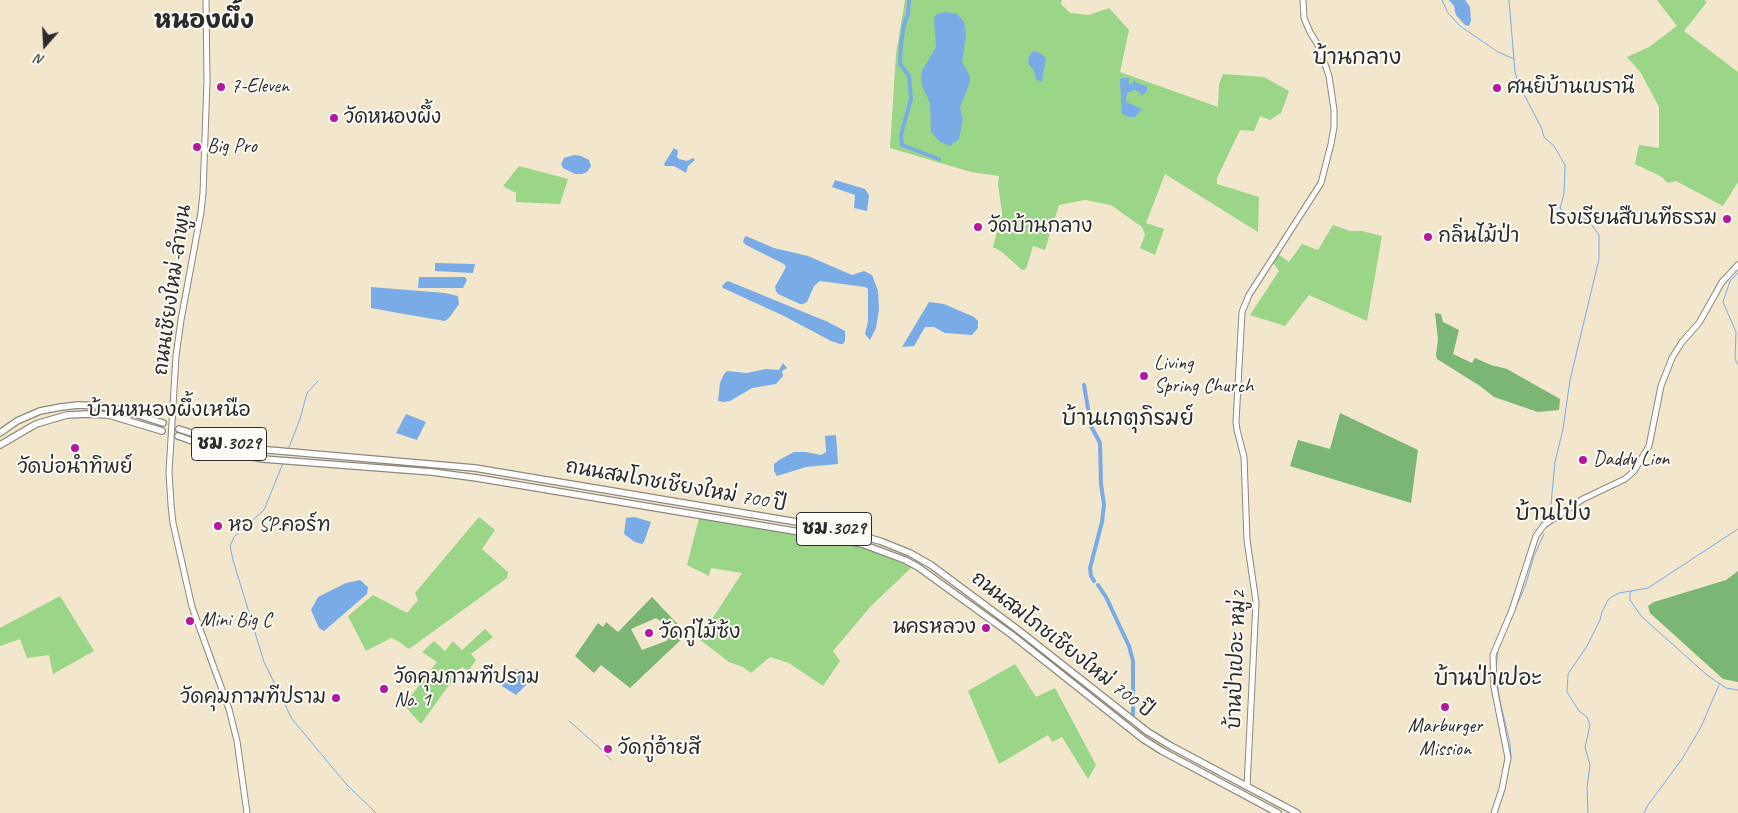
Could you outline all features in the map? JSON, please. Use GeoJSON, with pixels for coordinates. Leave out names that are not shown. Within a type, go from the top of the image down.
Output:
{"type":"FeatureCollection","features":[{"type":"Feature","properties":{"kind":"main road","name":"ชม.3029"},"geometry":{"type":"LineString","coordinates":[[0,433],[17,421],[40,411],[78,405],[100,406],[126,411],[163,423]]}},
{"type":"Feature","properties":{"kind":"main road","name":"ชม.3029"},"geometry":{"type":"LineString","coordinates":[[0,445],[36,424],[74,415],[109,415],[162,431]]}},
{"type":"Feature","properties":{"kind":"main road","name":"ถนนสมโภชเชียงใหม่ 700 ปี"},"geometry":{"type":"LineString","coordinates":[[179,429],[233,445],[475,468],[809,524],[880,541],[910,553],[950,578],[1148,732],[1297,813]]}},
{"type":"Feature","properties":{"kind":"main road","name":"ถนนสมโภชเชียงใหม่ 700 ปี"},"geometry":{"type":"LineString","coordinates":[[178,436],[218,450],[278,460],[432,472],[565,492],[826,536],[862,544],[904,560],[933,577],[1012,635],[1162,751],[1278,813]]}},
{"type":"Feature","properties":{"kind":"street","name":"ถนนเชียงใหม่-ลำพูน"},"geometry":{"type":"LineString","coordinates":[[206,0],[207,81],[201,212],[176,356],[169,472],[170,505],[192,607],[231,717],[237,740],[247,813]]}},
{"type":"Feature","properties":{"kind":"street","name":"บ้านป่าเปอะ หมู่2"},"geometry":{"type":"LineString","coordinates":[[1247,787],[1256,602],[1247,540],[1244,457],[1236,422],[1242,312],[1249,294],[1321,183],[1334,127],[1334,110],[1329,76],[1319,47],[1304,18],[1303,0]]}},
{"type":"Feature","properties":{"kind":"street"},"geometry":{"type":"LineString","coordinates":[[1494,813],[1502,789],[1508,758],[1494,688],[1493,655],[1512,610],[1536,536],[1544,525],[1583,498],[1626,479],[1634,470],[1649,446],[1661,386],[1672,358],[1678,348],[1700,323],[1722,282],[1738,265]]}},
{"type":"Feature","properties":{"kind":"green space"},"geometry":{"type":"Polygon","coordinates":[[[905,0],[1062,0],[1061,4],[1070,13],[1089,15],[1109,8],[1129,30],[1120,72],[1218,107],[1219,84],[1223,74],[1264,77],[1289,91],[1281,113],[1270,120],[1260,116],[1254,131],[1240,130],[1217,178],[1217,184],[1259,197],[1258,232],[1165,174],[1146,223],[1164,229],[1155,255],[1140,248],[1145,235],[1142,227],[1111,205],[1085,200],[1059,205],[1045,250],[1033,246],[1026,269],[1022,270],[1002,252],[993,247],[1002,212],[998,184],[999,176],[971,172],[890,148],[896,54],[905,0]]]}},
{"type":"Feature","properties":{"kind":"green space"},"geometry":{"type":"Polygon","coordinates":[[[1657,0],[1704,0],[1707,2],[1684,31],[1738,72],[1738,182],[1723,206],[1676,181],[1668,183],[1662,177],[1635,164],[1639,145],[1659,148],[1659,107],[1641,73],[1627,57],[1649,47],[1677,26],[1657,0]]]}},
{"type":"Feature","properties":{"kind":"green space"},"geometry":{"type":"Polygon","coordinates":[[[519,166],[568,179],[560,204],[516,202],[516,193],[503,186],[519,166]]]}},
{"type":"Feature","properties":{"kind":"green space"},"geometry":{"type":"Polygon","coordinates":[[[1333,225],[1350,231],[1362,231],[1382,236],[1367,321],[1309,295],[1285,326],[1250,315],[1279,271],[1272,261],[1278,254],[1289,262],[1302,244],[1318,250],[1333,225]]]}},
{"type":"Feature","properties":{"kind":"green space"},"geometry":{"type":"Polygon","coordinates":[[[1435,313],[1441,314],[1443,322],[1459,330],[1453,354],[1472,363],[1475,358],[1507,369],[1560,399],[1559,410],[1538,412],[1494,397],[1437,359],[1438,339],[1435,313]]]}},
{"type":"Feature","properties":{"kind":"green space"},"geometry":{"type":"Polygon","coordinates":[[[1340,413],[1418,450],[1411,503],[1290,466],[1298,440],[1330,449],[1340,413]]]}},
{"type":"Feature","properties":{"kind":"green space"},"geometry":{"type":"Polygon","coordinates":[[[479,517],[495,530],[482,549],[508,572],[507,578],[409,649],[391,638],[366,651],[348,616],[373,595],[407,613],[418,600],[415,593],[479,517]]]}},
{"type":"Feature","properties":{"kind":"green space"},"geometry":{"type":"Polygon","coordinates":[[[699,518],[841,542],[865,548],[912,567],[871,606],[833,651],[840,661],[823,686],[789,663],[770,657],[751,673],[743,667],[729,662],[699,639],[742,573],[711,568],[709,576],[687,565],[699,518]]]}},
{"type":"Feature","properties":{"kind":"green space"},"geometry":{"type":"Polygon","coordinates":[[[1738,571],[1738,682],[1723,679],[1650,613],[1648,606],[1654,602],[1726,580],[1738,571]]]}},
{"type":"Feature","properties":{"kind":"green space"},"geometry":{"type":"Polygon","coordinates":[[[60,596],[94,651],[53,674],[49,655],[27,658],[20,639],[0,646],[0,628],[60,596]]]}},
{"type":"Feature","properties":{"kind":"green space"},"geometry":{"type":"Polygon","coordinates":[[[652,597],[687,634],[630,688],[601,665],[594,673],[575,656],[598,623],[603,627],[606,622],[618,632],[652,597]],[[656,618],[631,629],[642,650],[666,641],[679,628],[670,618],[663,623],[656,618]]]}},
{"type":"Feature","properties":{"kind":"green space"},"geometry":{"type":"Polygon","coordinates":[[[485,629],[493,637],[471,654],[476,660],[468,671],[462,667],[421,724],[404,705],[437,662],[422,652],[434,641],[445,651],[453,641],[462,650],[485,629]]]}},
{"type":"Feature","properties":{"kind":"green space"},"geometry":{"type":"Polygon","coordinates":[[[1015,664],[1036,697],[1055,688],[1096,765],[1088,779],[1062,737],[1052,742],[1048,735],[999,764],[968,691],[1015,664]]]}},
{"type":"Feature","properties":{"kind":"water"},"geometry":{"type":"Polygon","coordinates":[[[1449,0],[1465,0],[1470,7],[1471,21],[1469,26],[1465,25],[1456,15],[1454,6],[1449,0]]]}},
{"type":"Feature","properties":{"kind":"water"},"geometry":{"type":"Polygon","coordinates":[[[946,12],[957,14],[964,22],[966,35],[962,62],[970,76],[970,82],[960,108],[963,119],[959,139],[950,146],[940,142],[931,132],[930,103],[921,80],[922,71],[936,47],[934,17],[937,14],[946,12]]]}},
{"type":"Feature","properties":{"kind":"water"},"geometry":{"type":"Polygon","coordinates":[[[1035,51],[1046,58],[1042,82],[1036,80],[1034,70],[1028,61],[1029,56],[1035,51]]]}},
{"type":"Feature","properties":{"kind":"water"},"geometry":{"type":"Polygon","coordinates":[[[1130,78],[1128,84],[1133,83],[1134,80],[1147,86],[1147,91],[1142,96],[1134,90],[1127,93],[1126,102],[1142,109],[1135,117],[1122,114],[1120,79],[1130,78]]]}},
{"type":"Feature","properties":{"kind":"water"},"geometry":{"type":"Polygon","coordinates":[[[674,148],[678,151],[677,157],[679,159],[687,161],[693,158],[695,160],[688,166],[686,173],[674,166],[665,166],[664,164],[674,148]]]}},
{"type":"Feature","properties":{"kind":"water"},"geometry":{"type":"Polygon","coordinates":[[[574,155],[589,160],[591,166],[587,172],[575,174],[563,168],[561,164],[564,158],[574,155]]]}},
{"type":"Feature","properties":{"kind":"water"},"geometry":{"type":"Polygon","coordinates":[[[835,180],[865,189],[869,195],[867,211],[854,208],[855,195],[832,187],[835,180]]]}},
{"type":"Feature","properties":{"kind":"water"},"geometry":{"type":"Polygon","coordinates":[[[746,236],[774,248],[808,256],[852,275],[864,271],[872,275],[878,291],[879,309],[876,328],[870,340],[865,334],[868,321],[868,289],[820,281],[814,286],[807,302],[800,304],[778,294],[776,291],[775,287],[786,267],[784,264],[746,245],[743,242],[746,236]]]}},
{"type":"Feature","properties":{"kind":"water"},"geometry":{"type":"Polygon","coordinates":[[[435,263],[475,264],[473,273],[435,271],[435,263]]]}},
{"type":"Feature","properties":{"kind":"water"},"geometry":{"type":"Polygon","coordinates":[[[419,277],[465,277],[467,280],[463,288],[418,288],[419,277]]]}},
{"type":"Feature","properties":{"kind":"water"},"geometry":{"type":"Polygon","coordinates":[[[728,281],[828,322],[845,331],[845,341],[843,344],[840,344],[831,341],[784,316],[723,288],[722,286],[728,281]]]}},
{"type":"Feature","properties":{"kind":"water"},"geometry":{"type":"Polygon","coordinates":[[[371,287],[445,293],[458,296],[459,304],[445,321],[371,308],[371,287]]]}},
{"type":"Feature","properties":{"kind":"water"},"geometry":{"type":"Polygon","coordinates":[[[929,302],[944,304],[974,317],[978,321],[978,328],[972,335],[945,333],[934,327],[925,327],[914,346],[902,347],[929,302]]]}},
{"type":"Feature","properties":{"kind":"water"},"geometry":{"type":"Polygon","coordinates":[[[783,363],[787,368],[782,371],[783,376],[776,384],[752,388],[730,401],[718,401],[720,383],[727,371],[747,373],[766,369],[779,370],[783,363]]]}},
{"type":"Feature","properties":{"kind":"water"},"geometry":{"type":"Polygon","coordinates":[[[406,414],[426,422],[417,440],[396,433],[406,414]]]}},
{"type":"Feature","properties":{"kind":"water"},"geometry":{"type":"Polygon","coordinates":[[[836,435],[838,464],[806,467],[777,476],[774,471],[774,464],[779,460],[794,452],[821,455],[826,452],[825,436],[836,435]]]}},
{"type":"Feature","properties":{"kind":"water"},"geometry":{"type":"Polygon","coordinates":[[[635,517],[651,522],[642,544],[635,542],[624,534],[626,518],[635,517]]]}},
{"type":"Feature","properties":{"kind":"water"},"geometry":{"type":"Polygon","coordinates":[[[360,580],[368,587],[367,594],[324,631],[319,628],[311,610],[318,597],[346,583],[360,580]]]}},
{"type":"Feature","properties":{"kind":"water"},"geometry":{"type":"Polygon","coordinates":[[[517,669],[530,681],[516,695],[502,686],[510,671],[517,669]]]}},
{"type":"Feature","properties":{"kind":"waterway"},"geometry":{"type":"LineString","coordinates":[[909,0],[901,45],[900,64],[909,76],[911,99],[901,135],[902,145],[939,159]]}},
{"type":"Feature","properties":{"kind":"waterway"},"geometry":{"type":"LineString","coordinates":[[1442,0],[1448,13],[1460,26],[1498,52],[1514,59]]}},
{"type":"Feature","properties":{"kind":"waterway"},"geometry":{"type":"LineString","coordinates":[[1509,0],[1515,72],[1519,85],[1542,129],[1544,137],[1554,146],[1565,165],[1564,194],[1560,208],[1565,213],[1588,220],[1599,235],[1599,259],[1570,380],[1563,429],[1555,462],[1551,504]]}},
{"type":"Feature","properties":{"kind":"waterway"},"geometry":{"type":"LineString","coordinates":[[1738,273],[1730,281],[1723,302],[1736,332],[1735,359],[1738,365]]}},
{"type":"Feature","properties":{"kind":"waterway"},"geometry":{"type":"LineString","coordinates":[[288,450],[300,419],[307,393],[318,381]]}},
{"type":"Feature","properties":{"kind":"waterway"},"geometry":{"type":"LineString","coordinates":[[1084,385],[1091,426],[1100,443],[1101,484],[1104,505],[1102,522],[1090,568],[1094,581]]}},
{"type":"Feature","properties":{"kind":"waterway"},"geometry":{"type":"LineString","coordinates":[[283,463],[264,510],[234,537],[230,546],[233,560],[264,662],[292,719],[347,785],[376,813]]}},
{"type":"Feature","properties":{"kind":"waterway"},"geometry":{"type":"LineString","coordinates":[[1588,813],[1587,788],[1590,765],[1585,747],[1590,725],[1587,717],[1579,711],[1567,692],[1568,674],[1587,646],[1608,600],[1619,593],[1648,588],[1738,529]]}},
{"type":"Feature","properties":{"kind":"waterway"},"geometry":{"type":"LineString","coordinates":[[1515,609],[1544,534]]}},
{"type":"Feature","properties":{"kind":"waterway"},"geometry":{"type":"LineString","coordinates":[[1098,585],[1106,597],[1129,646],[1133,661],[1133,715]]}},
{"type":"Feature","properties":{"kind":"waterway"},"geometry":{"type":"LineString","coordinates":[[1632,591],[1630,593],[1630,600],[1641,616],[1707,675],[1726,688],[1738,690]]}},
{"type":"Feature","properties":{"kind":"waterway"},"geometry":{"type":"LineString","coordinates":[[1496,668],[1498,650]]}},
{"type":"Feature","properties":{"kind":"waterway"},"geometry":{"type":"LineString","coordinates":[[1496,675],[1510,743],[1511,757],[1504,792],[1497,813]]}},
{"type":"Feature","properties":{"kind":"waterway"},"geometry":{"type":"LineString","coordinates":[[1644,813],[1682,759],[1701,727],[1719,685]]}},
{"type":"Feature","properties":{"kind":"waterway"},"geometry":{"type":"LineString","coordinates":[[569,721],[611,760]]}},
{"type":"Feature","properties":{"kind":"place","name":"7-Eleven"},"geometry":{"type":"Point","coordinates":[221,87]}},
{"type":"Feature","properties":{"kind":"place","name":"ศนยิบ้านเบรานี"},"geometry":{"type":"Point","coordinates":[1497,88]}},
{"type":"Feature","properties":{"kind":"place","name":"วัดหนองผึ้ง"},"geometry":{"type":"Point","coordinates":[334,118]}},
{"type":"Feature","properties":{"kind":"place","name":"Big Pro"},"geometry":{"type":"Point","coordinates":[197,147]}},
{"type":"Feature","properties":{"kind":"place","name":"โรงเรียนสืบนทีธรรม"},"geometry":{"type":"Point","coordinates":[1727,219]}},
{"type":"Feature","properties":{"kind":"place","name":"วัดบ้านกลาง"},"geometry":{"type":"Point","coordinates":[978,227]}},
{"type":"Feature","properties":{"kind":"place","name":"กลิ่นไม้ป่า"},"geometry":{"type":"Point","coordinates":[1428,237]}},
{"type":"Feature","properties":{"kind":"place","name":"Living Spring Church"},"geometry":{"type":"Point","coordinates":[1144,376]}},
{"type":"Feature","properties":{"kind":"place","name":"วัดบ่อนำทิพย์"},"geometry":{"type":"Point","coordinates":[75,448]}},
{"type":"Feature","properties":{"kind":"place","name":"Daddy Lion"},"geometry":{"type":"Point","coordinates":[1583,460]}},
{"type":"Feature","properties":{"kind":"place","name":"หอ SP.คอร์ท"},"geometry":{"type":"Point","coordinates":[218,526]}},
{"type":"Feature","properties":{"kind":"place","name":"Mini Big C"},"geometry":{"type":"Point","coordinates":[190,621]}},
{"type":"Feature","properties":{"kind":"place","name":"นครหลวง"},"geometry":{"type":"Point","coordinates":[986,628]}},
{"type":"Feature","properties":{"kind":"place","name":"วัดกู่ไม้ซ้ง"},"geometry":{"type":"Point","coordinates":[649,633]}},
{"type":"Feature","properties":{"kind":"place","name":"วัดคุมกามทีปราม No. 1"},"geometry":{"type":"Point","coordinates":[384,689]}},
{"type":"Feature","properties":{"kind":"place","name":"วัดคุมกามทีปราม"},"geometry":{"type":"Point","coordinates":[336,698]}},
{"type":"Feature","properties":{"kind":"place","name":"Marburger Mission"},"geometry":{"type":"Point","coordinates":[1445,707]}},
{"type":"Feature","properties":{"kind":"place","name":"วัดกู่อ้ายสี"},"geometry":{"type":"Point","coordinates":[608,749]}},
{"type":"Feature","properties":{"kind":"district","name":"หนองผึ้ง"},"geometry":{"type":"Point","coordinates":[204,21]}},
{"type":"Feature","properties":{"kind":"district","name":"บ้านกลาง"},"geometry":{"type":"Point","coordinates":[1357,58]}},
{"type":"Feature","properties":{"kind":"district","name":"บ้านหนองผึ้งเหนือ"},"geometry":{"type":"Point","coordinates":[169,410]}},
{"type":"Feature","properties":{"kind":"district","name":"บ้านเกตุภิรมย์"},"geometry":{"type":"Point","coordinates":[1128,419]}},
{"type":"Feature","properties":{"kind":"district","name":"บ้านโป่ง"},"geometry":{"type":"Point","coordinates":[1553,514]}},
{"type":"Feature","properties":{"kind":"district","name":"บ้านป่าเปอะ"},"geometry":{"type":"Point","coordinates":[1488,679]}}]}
